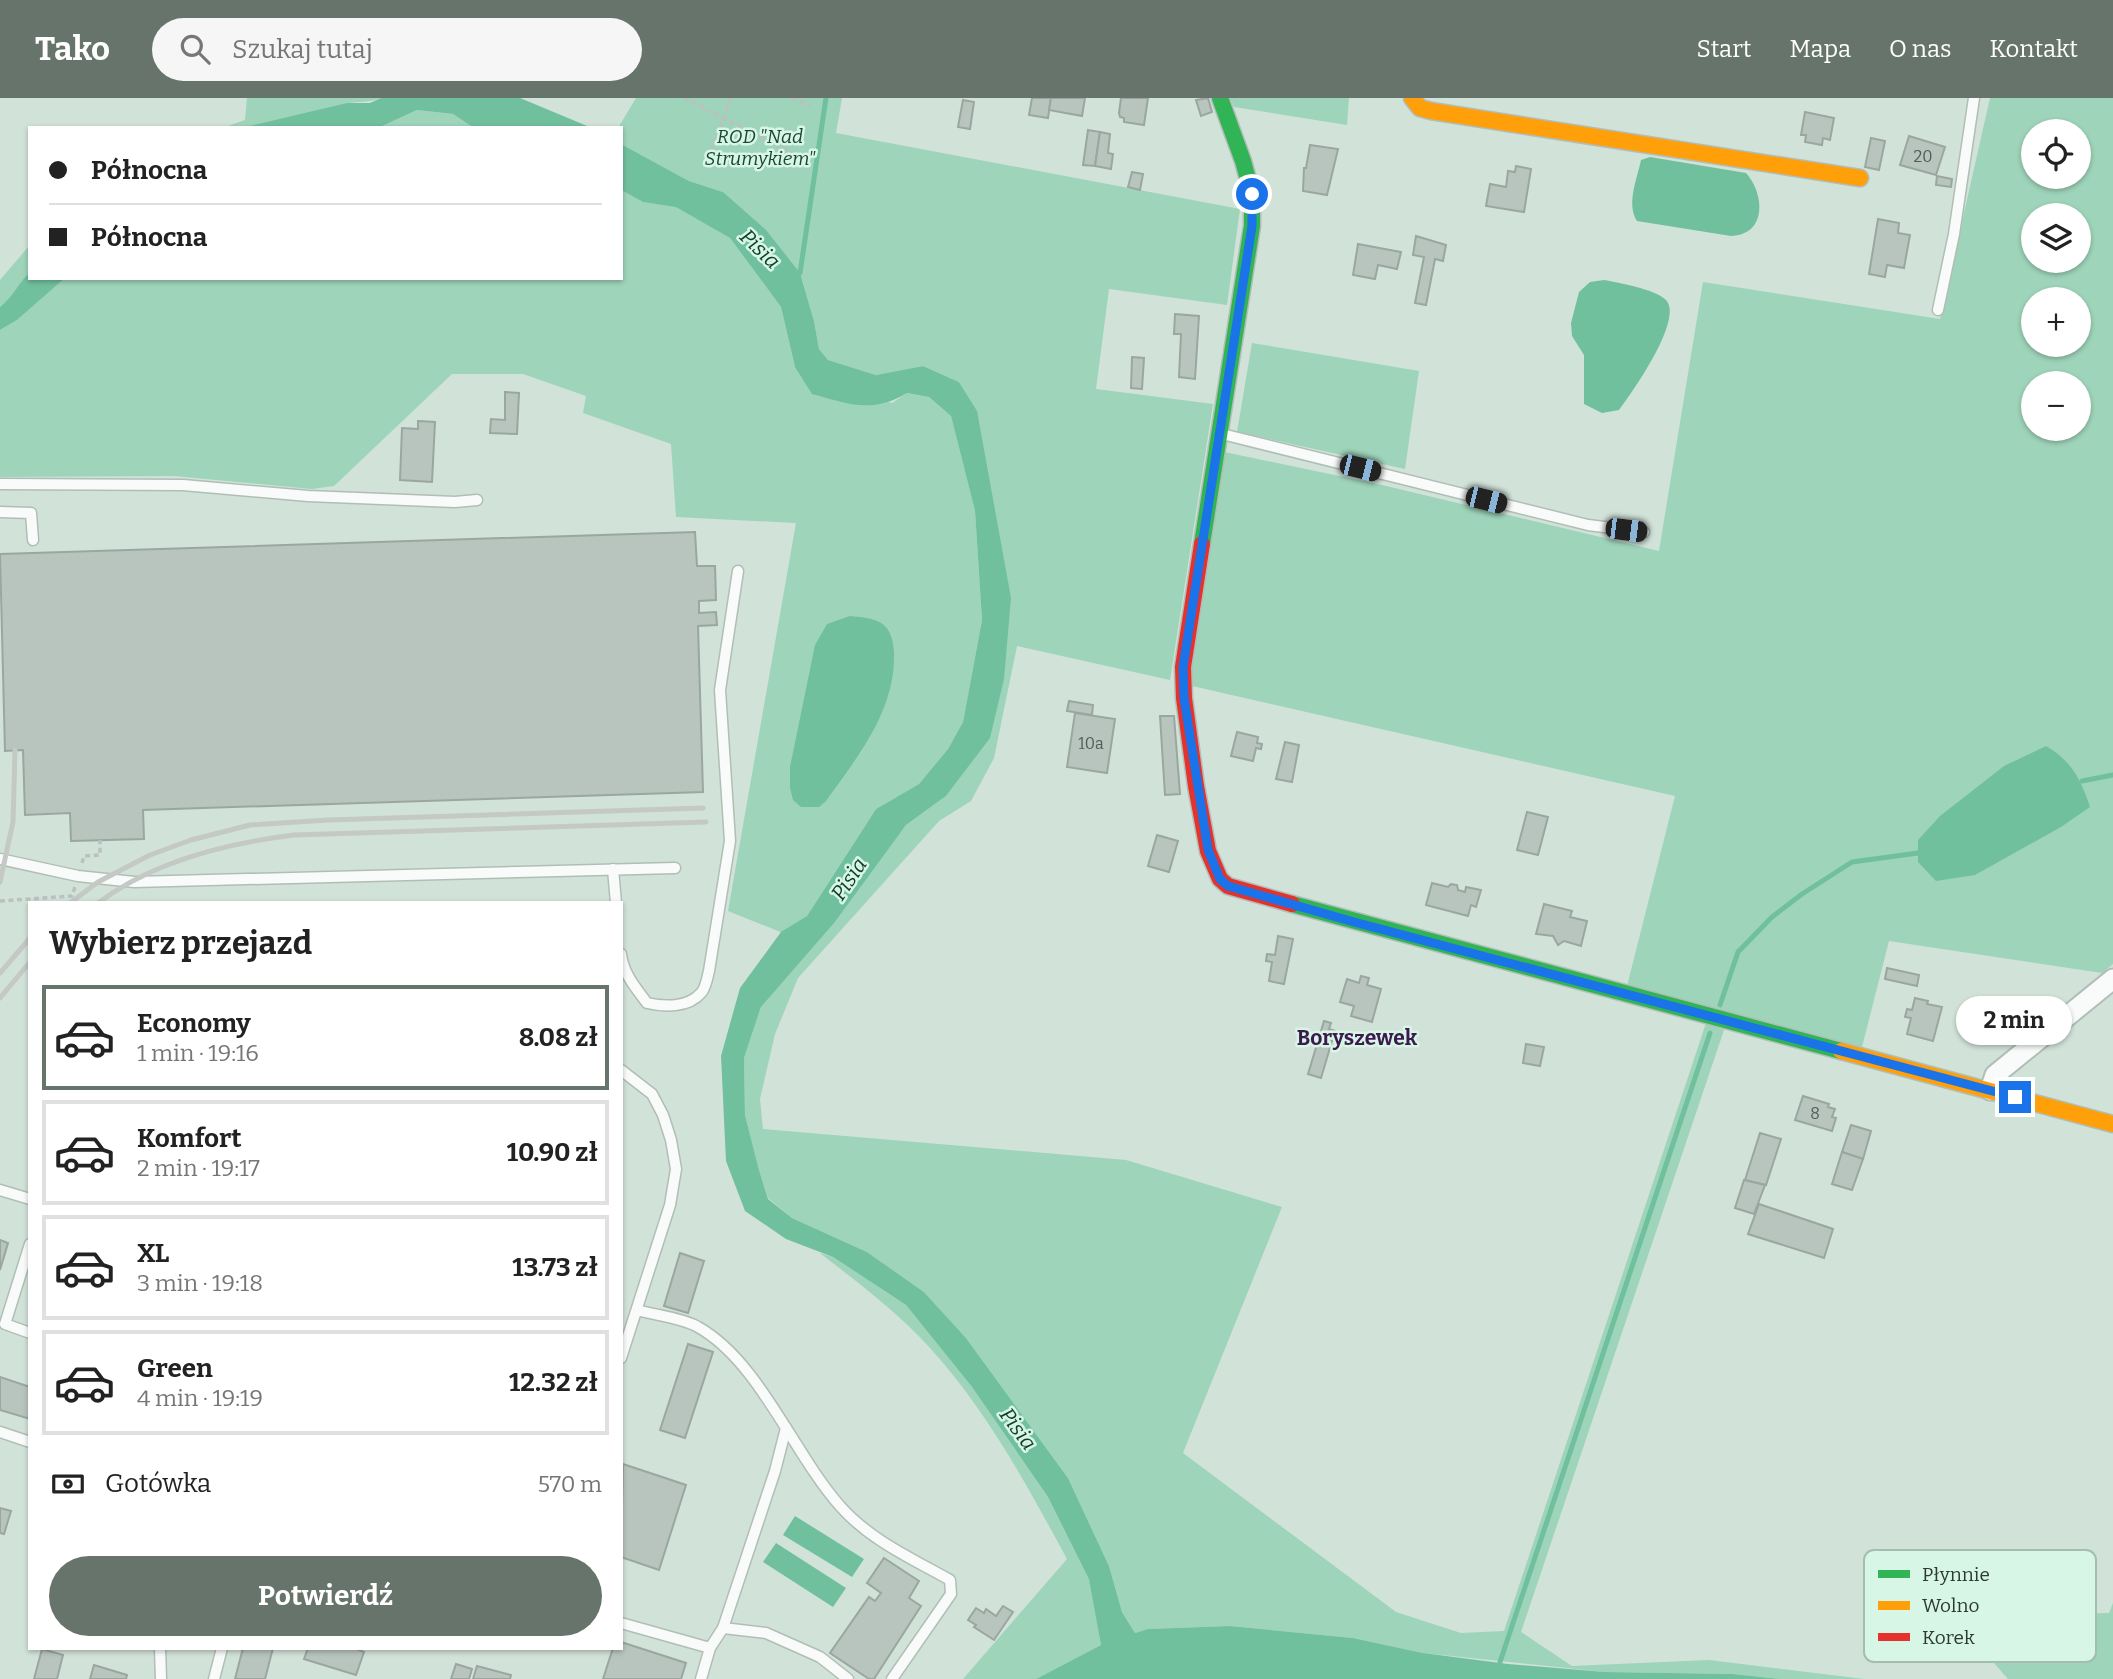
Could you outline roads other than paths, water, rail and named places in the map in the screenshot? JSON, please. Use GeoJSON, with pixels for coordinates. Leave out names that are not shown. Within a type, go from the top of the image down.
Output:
{"type":"FeatureCollection","features":[{"type":"Feature","properties":{"kind":"street"},"geometry":{"type":"LineString","coordinates":[[1220,98],[1252,194],[1252,226],[1183,667],[1186,710],[1208,850],[1220,879],[1228,886],[1354,922],[2113,1124]]}},
{"type":"Feature","properties":{"kind":"street"},"geometry":{"type":"LineString","coordinates":[[1412,98],[1420,108],[1431,111],[1860,178]]}},
{"type":"Feature","properties":{"kind":"street"},"geometry":{"type":"LineString","coordinates":[[1990,1090],[1995,1075],[2113,979]]}},
{"type":"Feature","properties":{"kind":"lane"},"geometry":{"type":"LineString","coordinates":[[1938,310],[1954,234],[1974,98]]}},
{"type":"Feature","properties":{"kind":"lane"},"geometry":{"type":"LineString","coordinates":[[1219,433],[1588,525],[1644,532]]}},
{"type":"Feature","properties":{"kind":"lane"},"geometry":{"type":"LineString","coordinates":[[0,484],[183,485],[308,496],[455,502],[477,500]]}},
{"type":"Feature","properties":{"kind":"lane"},"geometry":{"type":"LineString","coordinates":[[0,512],[31,513],[33,540]]}},
{"type":"Feature","properties":{"kind":"lane"},"geometry":{"type":"LineString","coordinates":[[623,965],[647,1003],[662,1006],[688,1003],[703,992],[730,841],[720,690],[738,571]]}},
{"type":"Feature","properties":{"kind":"lane"},"geometry":{"type":"LineString","coordinates":[[0,859],[78,876],[134,882],[675,867]]}},
{"type":"Feature","properties":{"kind":"lane"},"geometry":{"type":"LineString","coordinates":[[613,869],[616,901]]}},
{"type":"Feature","properties":{"kind":"lane"},"geometry":{"type":"LineString","coordinates":[[623,1072],[652,1094],[663,1115],[676,1168],[670,1205],[624,1340]]}},
{"type":"Feature","properties":{"kind":"lane"},"geometry":{"type":"LineString","coordinates":[[0,1190],[28,1198]]}},
{"type":"Feature","properties":{"kind":"lane"},"geometry":{"type":"LineString","coordinates":[[28,1250],[5,1324],[28,1331]]}},
{"type":"Feature","properties":{"kind":"lane"},"geometry":{"type":"LineString","coordinates":[[636,1310],[697,1326],[732,1351],[818,1479],[841,1507],[870,1535],[950,1580],[951,1594],[892,1679]]}},
{"type":"Feature","properties":{"kind":"lane"},"geometry":{"type":"LineString","coordinates":[[701,1679],[710,1648],[723,1628],[775,1471],[786,1428]]}},
{"type":"Feature","properties":{"kind":"lane"},"geometry":{"type":"LineString","coordinates":[[0,1432],[28,1441]]}},
{"type":"Feature","properties":{"kind":"lane"},"geometry":{"type":"LineString","coordinates":[[623,1624],[710,1648]]}},
{"type":"Feature","properties":{"kind":"lane"},"geometry":{"type":"LineString","coordinates":[[723,1628],[766,1633],[820,1657],[848,1679]]}},
{"type":"Feature","properties":{"kind":"lane"},"geometry":{"type":"LineString","coordinates":[[160,1650],[161,1679]]}},
{"type":"Feature","properties":{"kind":"lane"},"geometry":{"type":"LineString","coordinates":[[214,1679],[221,1650]]}},
{"type":"Feature","properties":{"kind":"water"},"geometry":{"type":"Polygon","coordinates":[[[381,98],[520,98],[587,126],[471,126],[453,114],[417,110],[382,126],[249,126],[347,103],[370,103],[381,98]]]}},
{"type":"Feature","properties":{"kind":"water","name":"Pisia"},"geometry":{"type":"Polygon","coordinates":[[[623,145],[689,181],[723,192],[766,230],[800,273],[819,349],[828,360],[876,375],[923,366],[959,382],[977,411],[1011,598],[1004,679],[990,738],[946,796],[906,825],[834,923],[761,1007],[744,1058],[745,1115],[768,1199],[792,1218],[867,1252],[924,1292],[966,1338],[1068,1478],[1109,1566],[1122,1612],[1135,1633],[1148,1629],[1230,1626],[1353,1638],[1423,1653],[1508,1664],[1605,1672],[1733,1674],[1780,1679],[1036,1679],[1101,1645],[1089,1579],[1048,1497],[972,1387],[906,1305],[833,1257],[786,1239],[745,1211],[726,1161],[721,1056],[740,988],[781,932],[807,916],[876,809],[919,784],[948,749],[963,722],[982,620],[975,511],[951,416],[929,397],[907,393],[871,405],[849,404],[812,394],[795,367],[781,307],[730,238],[676,207],[643,202],[623,191],[623,145]]]}},
{"type":"Feature","properties":{"kind":"water"},"geometry":{"type":"Polygon","coordinates":[[[1650,157],[1746,173],[1757,192],[1757,221],[1743,234],[1731,236],[1637,221],[1632,207],[1633,191],[1641,160],[1650,157]]]}},
{"type":"Feature","properties":{"kind":"water"},"geometry":{"type":"Polygon","coordinates":[[[28,274],[28,280],[63,280],[17,320],[0,330],[0,307],[28,274]]]}},
{"type":"Feature","properties":{"kind":"water"},"geometry":{"type":"Polygon","coordinates":[[[1604,280],[1661,296],[1670,309],[1662,339],[1634,388],[1619,410],[1602,413],[1584,404],[1584,355],[1572,336],[1571,323],[1579,292],[1590,282],[1604,280]]]}},
{"type":"Feature","properties":{"kind":"water"},"geometry":{"type":"Polygon","coordinates":[[[850,616],[878,621],[889,632],[894,652],[889,693],[873,731],[826,801],[819,807],[801,807],[793,800],[790,767],[815,645],[827,624],[850,616]]]}},
{"type":"Feature","properties":{"kind":"water"},"geometry":{"type":"Polygon","coordinates":[[[2046,746],[2069,765],[2083,788],[2090,807],[2061,827],[1975,875],[1936,881],[1918,862],[1918,840],[1940,816],[2004,766],[2046,746]]]}},
{"type":"Feature","properties":{"kind":"water"},"geometry":{"type":"Polygon","coordinates":[[[795,1516],[864,1559],[852,1577],[783,1535],[795,1516]]]}},
{"type":"Feature","properties":{"kind":"water"},"geometry":{"type":"Polygon","coordinates":[[[776,1543],[846,1588],[833,1607],[763,1562],[776,1543]]]}},
{"type":"Feature","properties":{"kind":"waterway"},"geometry":{"type":"LineString","coordinates":[[796,276],[800,273],[826,98]]}},
{"type":"Feature","properties":{"kind":"waterway"},"geometry":{"type":"LineString","coordinates":[[2082,781],[2113,775]]}},
{"type":"Feature","properties":{"kind":"waterway"},"geometry":{"type":"LineString","coordinates":[[1720,1005],[1738,952],[1772,917],[1852,862],[1918,853]]}},
{"type":"Feature","properties":{"kind":"waterway"},"geometry":{"type":"LineString","coordinates":[[1497,1679],[1500,1662],[1710,1033]]}},
{"type":"Feature","properties":{"kind":"railway"},"geometry":{"type":"LineString","coordinates":[[0,882],[13,822],[15,750]]}},
{"type":"Feature","properties":{"kind":"railway"},"geometry":{"type":"LineString","coordinates":[[73,901],[98,882],[150,855],[191,840],[250,825],[703,808]]}},
{"type":"Feature","properties":{"kind":"railway"},"geometry":{"type":"LineString","coordinates":[[101,901],[142,876],[191,857],[243,843],[294,835],[706,822]]}},
{"type":"Feature","properties":{"kind":"railway"},"geometry":{"type":"LineString","coordinates":[[0,973],[28,940]]}},
{"type":"Feature","properties":{"kind":"railway"},"geometry":{"type":"LineString","coordinates":[[0,998],[28,964]]}},
{"type":"Feature","properties":{"kind":"district","name":"Boryszewek"},"geometry":{"type":"Point","coordinates":[1357,1038]}},
{"type":"Feature","properties":{"kind":"park label","name":"ROD \"Nad Strumykiem\""},"geometry":{"type":"Point","coordinates":[760,147]}}]}
